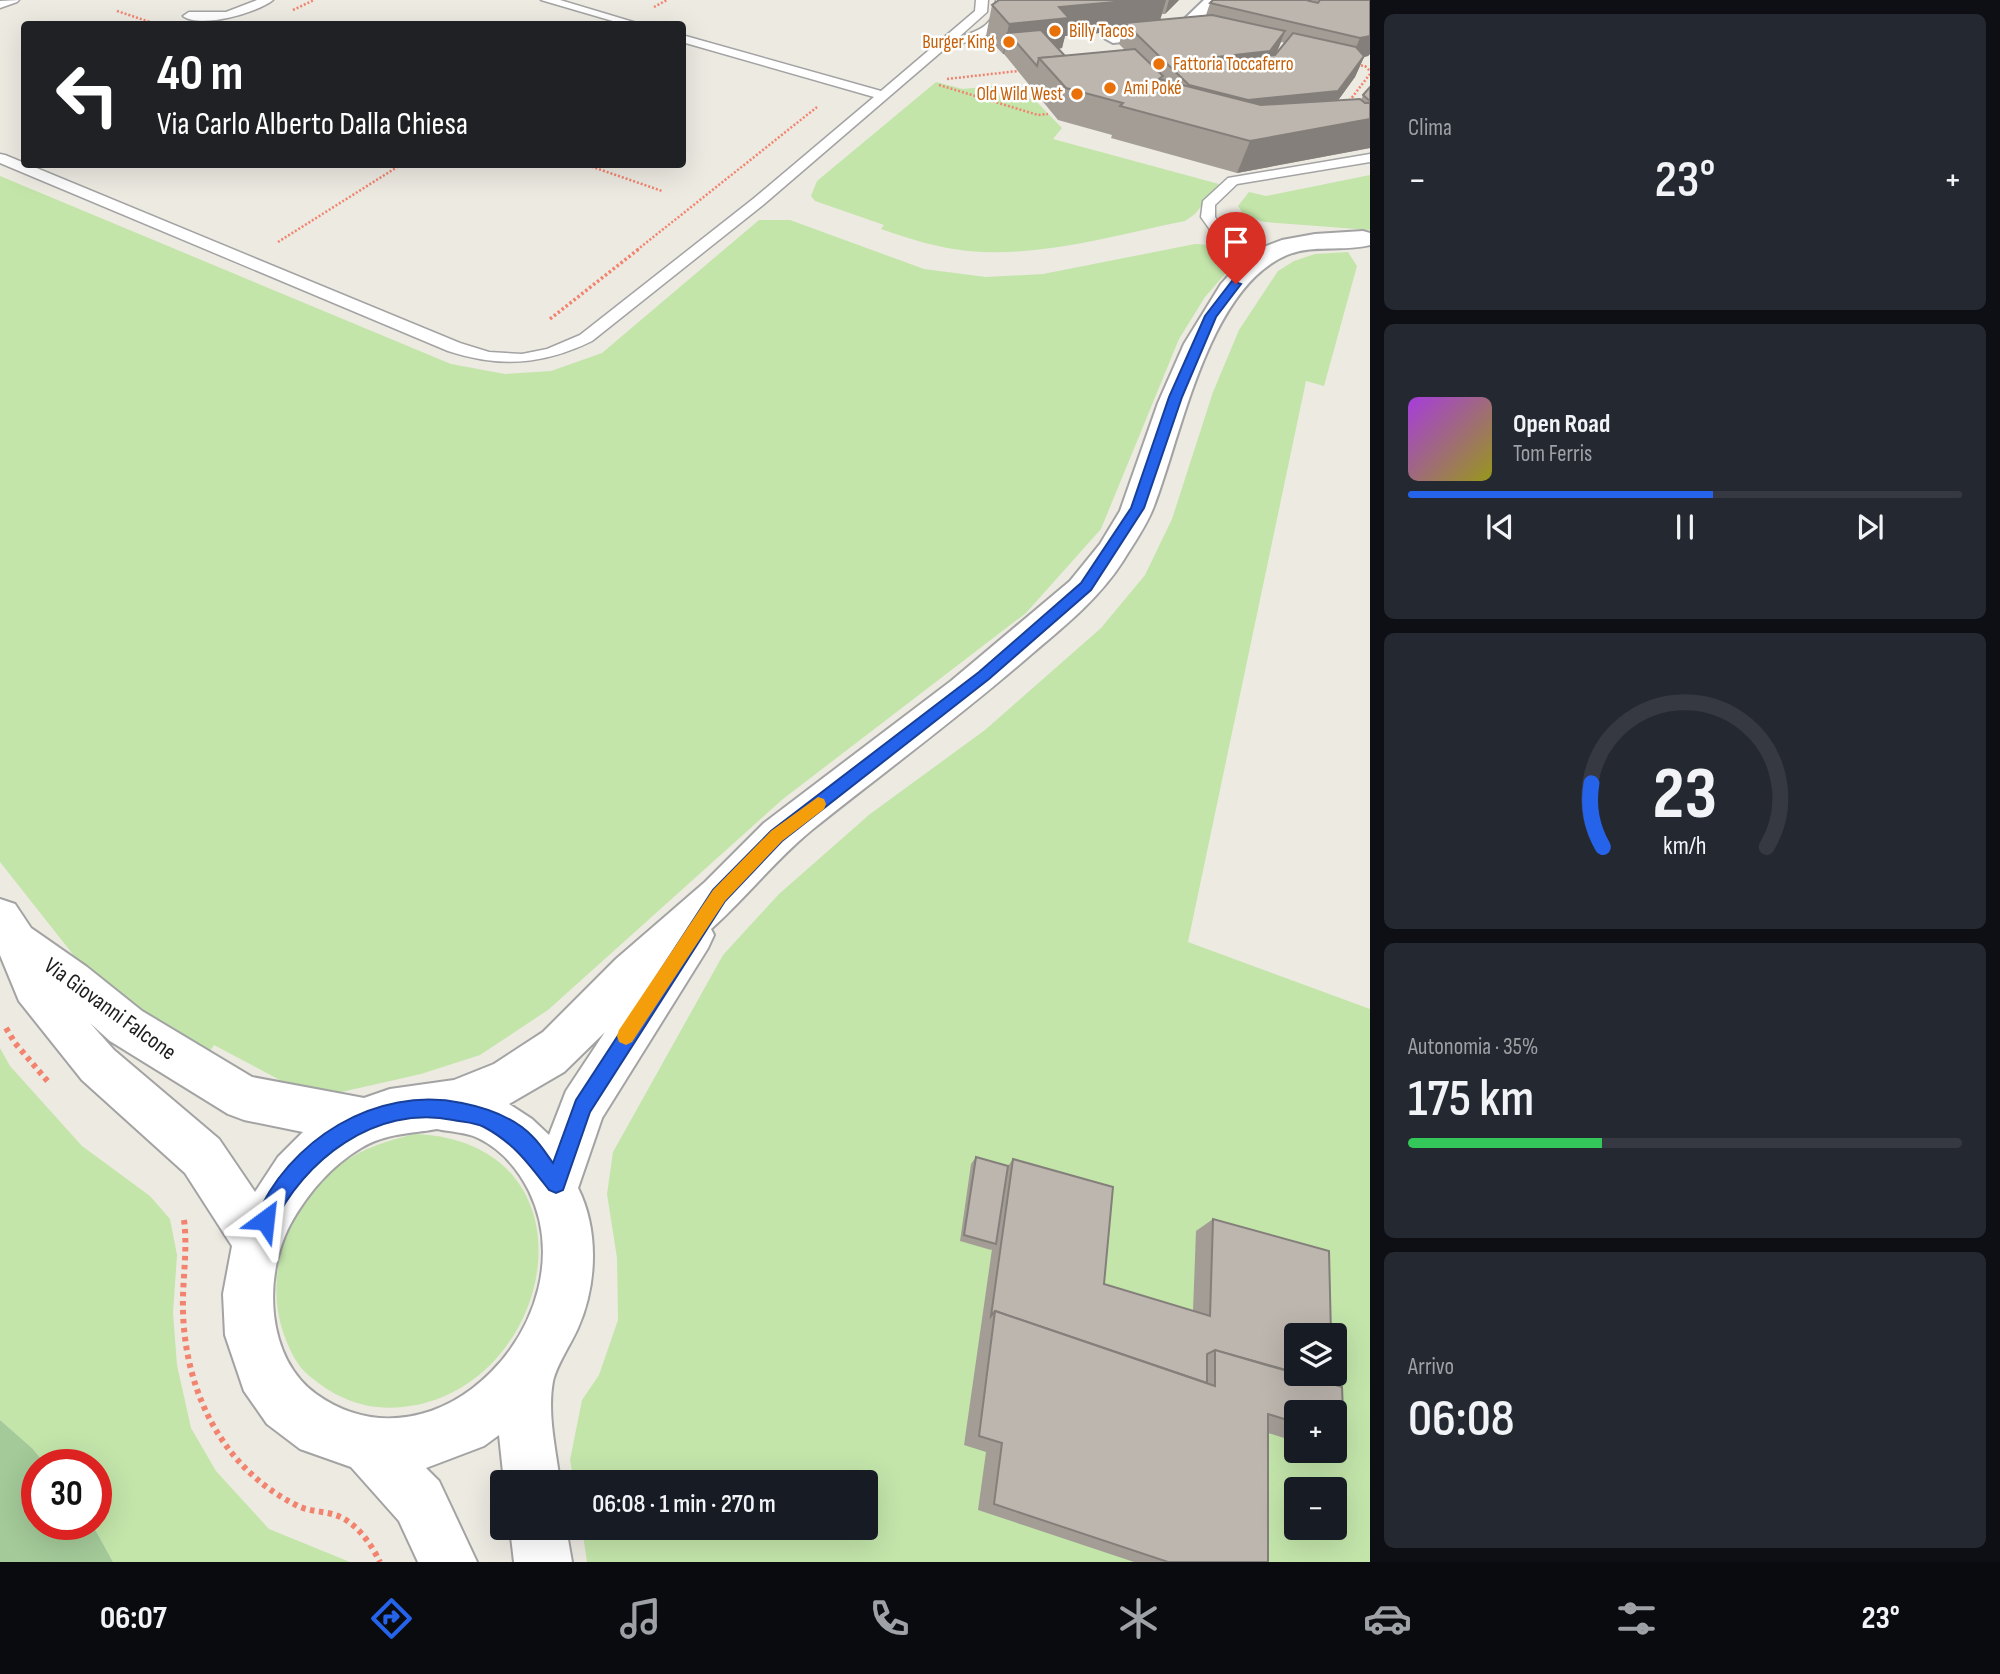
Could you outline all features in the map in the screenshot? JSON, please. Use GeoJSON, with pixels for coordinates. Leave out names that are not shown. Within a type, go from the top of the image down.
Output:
{"type":"FeatureCollection","features":[{"type":"Feature","properties":{"kind":"street"},"geometry":{"type":"LineString","coordinates":[[1182,31],[1214,0]]}},
{"type":"Feature","properties":{"kind":"street"},"geometry":{"type":"LineString","coordinates":[[1113,38],[1163,33]]}},
{"type":"Feature","properties":{"kind":"street"},"geometry":{"type":"LineString","coordinates":[[438,1107],[491,1088],[544,1060],[589,1019],[629,974],[719,896],[776,836],[984,676],[1086,586],[1137,508],[1175,397],[1211,316],[1260,244],[1366,240]]}},
{"type":"Feature","properties":{"kind":"street"},"geometry":{"type":"LineString","coordinates":[[556,1183],[582,1107],[719,896]]}},
{"type":"Feature","properties":{"kind":"street","name":"Via Giovanni Falcone"},"geometry":{"type":"LineString","coordinates":[[8,929],[126,1026],[244,1098],[363,1121]]}},
{"type":"Feature","properties":{"kind":"street","name":"Via Giovanni Falcone"},"geometry":{"type":"LineString","coordinates":[[8,929],[34,987],[65,1028],[98,1065],[202,1156],[256,1238]]}},
{"type":"Feature","properties":{"kind":"street"},"geometry":{"type":"LineString","coordinates":[[438,1107],[486,1117],[526,1143],[556,1183],[569,1227],[569,1276],[555,1328],[527,1374],[494,1407],[454,1431],[412,1445],[368,1445],[325,1433],[288,1408],[262,1373],[248,1329],[246,1284],[256,1238],[274,1201],[299,1168],[329,1141],[363,1121],[401,1109],[438,1107]]}},
{"type":"Feature","properties":{"kind":"street"},"geometry":{"type":"LineString","coordinates":[[527,1374],[525,1429],[530,1470]]}},
{"type":"Feature","properties":{"kind":"street"},"geometry":{"type":"LineString","coordinates":[[368,1445],[419,1501],[448,1562]]}},
{"type":"Feature","properties":{"kind":"street"},"geometry":{"type":"LineString","coordinates":[[540,1540],[543,1562]]}},
{"type":"Feature","properties":{"kind":"lane"},"geometry":{"type":"LineString","coordinates":[[0,5],[13,0]]}},
{"type":"Feature","properties":{"kind":"lane"},"geometry":{"type":"LineString","coordinates":[[188,16],[220,16],[267,0]]}},
{"type":"Feature","properties":{"kind":"lane"},"geometry":{"type":"LineString","coordinates":[[547,0],[623,21]]}},
{"type":"Feature","properties":{"kind":"lane"},"geometry":{"type":"LineString","coordinates":[[24,168],[478,356],[516,360],[559,352],[586,338],[758,202],[945,43],[981,12],[982,0]]}},
{"type":"Feature","properties":{"kind":"lane"},"geometry":{"type":"LineString","coordinates":[[945,43],[980,36],[999,19],[1002,0]]}},
{"type":"Feature","properties":{"kind":"lane"},"geometry":{"type":"LineString","coordinates":[[240,21],[250,8]]}},
{"type":"Feature","properties":{"kind":"lane"},"geometry":{"type":"LineString","coordinates":[[686,39],[882,95]]}},
{"type":"Feature","properties":{"kind":"lane"},"geometry":{"type":"LineString","coordinates":[[0,158],[21,167]]}},
{"type":"Feature","properties":{"kind":"lane"},"geometry":{"type":"LineString","coordinates":[[1217,230],[1208,218],[1208,204],[1233,181],[1370,158]]}},
{"type":"Feature","properties":{"kind":"path"},"geometry":{"type":"LineString","coordinates":[[117,11],[147,21]]}},
{"type":"Feature","properties":{"kind":"path"},"geometry":{"type":"LineString","coordinates":[[1345,107],[1370,73],[1365,66],[1352,63]]}},
{"type":"Feature","properties":{"kind":"path"},"geometry":{"type":"LineString","coordinates":[[941,80],[1018,71]]}},
{"type":"Feature","properties":{"kind":"path"},"geometry":{"type":"LineString","coordinates":[[928,82],[1038,115],[1048,114]]}},
{"type":"Feature","properties":{"kind":"path"},"geometry":{"type":"LineString","coordinates":[[546,323],[846,84]]}},
{"type":"Feature","properties":{"kind":"path"},"geometry":{"type":"LineString","coordinates":[[248,261],[396,168]]}},
{"type":"Feature","properties":{"kind":"path"},"geometry":{"type":"LineString","coordinates":[[596,168],[662,191]]}},
{"type":"Feature","properties":{"kind":"path"},"geometry":{"type":"LineString","coordinates":[[0,1019],[15,1043],[57,1091]]}},
{"type":"Feature","properties":{"kind":"path"},"geometry":{"type":"LineString","coordinates":[[183,1214],[187,1254],[183,1310],[186,1353],[200,1403],[224,1447],[262,1488],[298,1507],[339,1517],[360,1531],[380,1562]]}},
{"type":"Feature","properties":{"kind":"green space"},"geometry":{"type":"Polygon","coordinates":[[[936,82],[963,89],[992,86],[1006,96],[1034,99],[1062,128],[1053,139],[1219,184],[1195,214],[1185,221],[1077,244],[1023,251],[968,251],[913,240],[881,229],[884,225],[815,201],[811,196],[817,181],[936,82]]]}},
{"type":"Feature","properties":{"kind":"green space"},"geometry":{"type":"Polygon","coordinates":[[[1370,175],[1370,230],[1264,222],[1244,215],[1238,206],[1249,192],[1266,196],[1370,175]]]}},
{"type":"Feature","properties":{"kind":"green space"},"geometry":{"type":"Polygon","coordinates":[[[0,176],[451,364],[505,374],[551,371],[602,353],[759,220],[790,220],[924,269],[986,277],[1043,274],[1195,244],[1218,247],[1237,260],[1205,297],[1179,339],[1101,529],[1026,613],[783,799],[548,1010],[480,1055],[421,1074],[337,1093],[291,1086],[214,1045],[208,1054],[138,1011],[75,957],[0,862],[0,176]]]}},
{"type":"Feature","properties":{"kind":"green space"},"geometry":{"type":"Polygon","coordinates":[[[1348,252],[1357,266],[1324,386],[1306,381],[1188,942],[1370,1009],[1370,1562],[587,1562],[584,1540],[878,1540],[878,1470],[572,1470],[570,1460],[582,1400],[599,1375],[618,1320],[617,1258],[607,1194],[613,1152],[723,955],[779,894],[870,814],[985,730],[1101,628],[1145,575],[1172,519],[1213,392],[1239,330],[1278,271],[1294,261],[1315,254],[1348,252]]]}},
{"type":"Feature","properties":{"kind":"green space"},"geometry":{"type":"Polygon","coordinates":[[[0,1048],[10,1066],[82,1146],[150,1196],[170,1219],[177,1255],[173,1313],[177,1365],[191,1428],[216,1471],[269,1529],[350,1562],[113,1562],[101,1540],[112,1540],[112,1449],[33,1449],[0,1420],[0,1048]]]}},
{"type":"Feature","properties":{"kind":"green space"},"geometry":{"type":"Polygon","coordinates":[[[415,1134],[475,1147],[515,1178],[535,1219],[538,1267],[524,1315],[496,1358],[455,1391],[403,1407],[363,1405],[339,1396],[317,1382],[298,1364],[283,1332],[278,1310],[278,1266],[292,1223],[303,1204],[333,1170],[372,1147],[415,1134]]]}},
{"type":"Feature","properties":{"kind":"green space"},"geometry":{"type":"Polygon","coordinates":[[[0,1420],[33,1449],[21,1449],[21,1540],[101,1540],[113,1562],[0,1562],[0,1420]]]}},
{"type":"Feature","properties":{"kind":"building"},"geometry":{"type":"Polygon","coordinates":[[[999,0],[1137,0],[1059,7],[1069,18],[1009,24],[992,5],[999,0]]]}},
{"type":"Feature","properties":{"kind":"building"},"geometry":{"type":"Polygon","coordinates":[[[1213,0],[1310,0],[1318,3],[1320,0],[1370,0],[1370,36],[1360,38],[1210,3],[1213,0]]]}},
{"type":"Feature","properties":{"kind":"building"},"geometry":{"type":"Polygon","coordinates":[[[1212,15],[1285,31],[1270,51],[1217,57],[1221,60],[1275,55],[1293,33],[1356,47],[1364,56],[1338,91],[1248,100],[1189,85],[1125,23],[1212,15]]]}},
{"type":"Feature","properties":{"kind":"building"},"geometry":{"type":"Polygon","coordinates":[[[1041,30],[1065,56],[1039,58],[1037,66],[1008,33],[1041,30]]]}},
{"type":"Feature","properties":{"kind":"building"},"geometry":{"type":"Polygon","coordinates":[[[1135,49],[1163,76],[1159,79],[1261,105],[1360,99],[1370,103],[1370,119],[1250,141],[1120,106],[1123,103],[1066,88],[1039,58],[1135,49]]]}},
{"type":"Feature","properties":{"kind":"building"},"geometry":{"type":"Polygon","coordinates":[[[1370,87],[1370,101],[1363,95],[1370,87]]]}},
{"type":"Feature","properties":{"kind":"building"},"geometry":{"type":"Polygon","coordinates":[[[976,1157],[1008,1166],[996,1244],[964,1235],[976,1157]]]}},
{"type":"Feature","properties":{"kind":"building"},"geometry":{"type":"Polygon","coordinates":[[[1013,1159],[1113,1187],[1104,1284],[1210,1316],[1213,1219],[1329,1251],[1331,1323],[1284,1323],[1284,1369],[1215,1350],[1207,1354],[1207,1383],[995,1311],[991,1316],[1013,1159]]]}},
{"type":"Feature","properties":{"kind":"building"},"geometry":{"type":"Polygon","coordinates":[[[995,1311],[1215,1386],[1215,1350],[1284,1370],[1284,1386],[1342,1387],[1343,1400],[1284,1400],[1284,1419],[1268,1414],[1268,1562],[1168,1562],[994,1504],[1002,1443],[979,1436],[995,1311]]]}},
{"type":"Feature","properties":{"kind":"slow traffic"},"geometry":{"type":"LineString","coordinates":[[626,1036],[719,896],[776,836],[818,804]]}},
{"type":"Feature","properties":{"kind":"place","name":"Billy Tacos"},"geometry":{"type":"Point","coordinates":[1055,31]}},
{"type":"Feature","properties":{"kind":"place","name":"Burger King"},"geometry":{"type":"Point","coordinates":[1009,42]}},
{"type":"Feature","properties":{"kind":"place","name":"Fattoria Toccaferro"},"geometry":{"type":"Point","coordinates":[1159,64]}},
{"type":"Feature","properties":{"kind":"place","name":"Ami Poké"},"geometry":{"type":"Point","coordinates":[1110,88]}},
{"type":"Feature","properties":{"kind":"place","name":"Old Wild West"},"geometry":{"type":"Point","coordinates":[1077,94]}},
{"type":"Feature","properties":{"kind":"route"},"geometry":{"type":"LineString","coordinates":[[265,1220],[274,1201],[299,1168],[329,1141],[363,1121],[401,1109],[438,1107],[486,1117],[526,1143],[556,1183],[582,1107],[719,896],[776,836],[984,676],[1086,586],[1137,508],[1175,397],[1211,316],[1236,284]]}}]}
